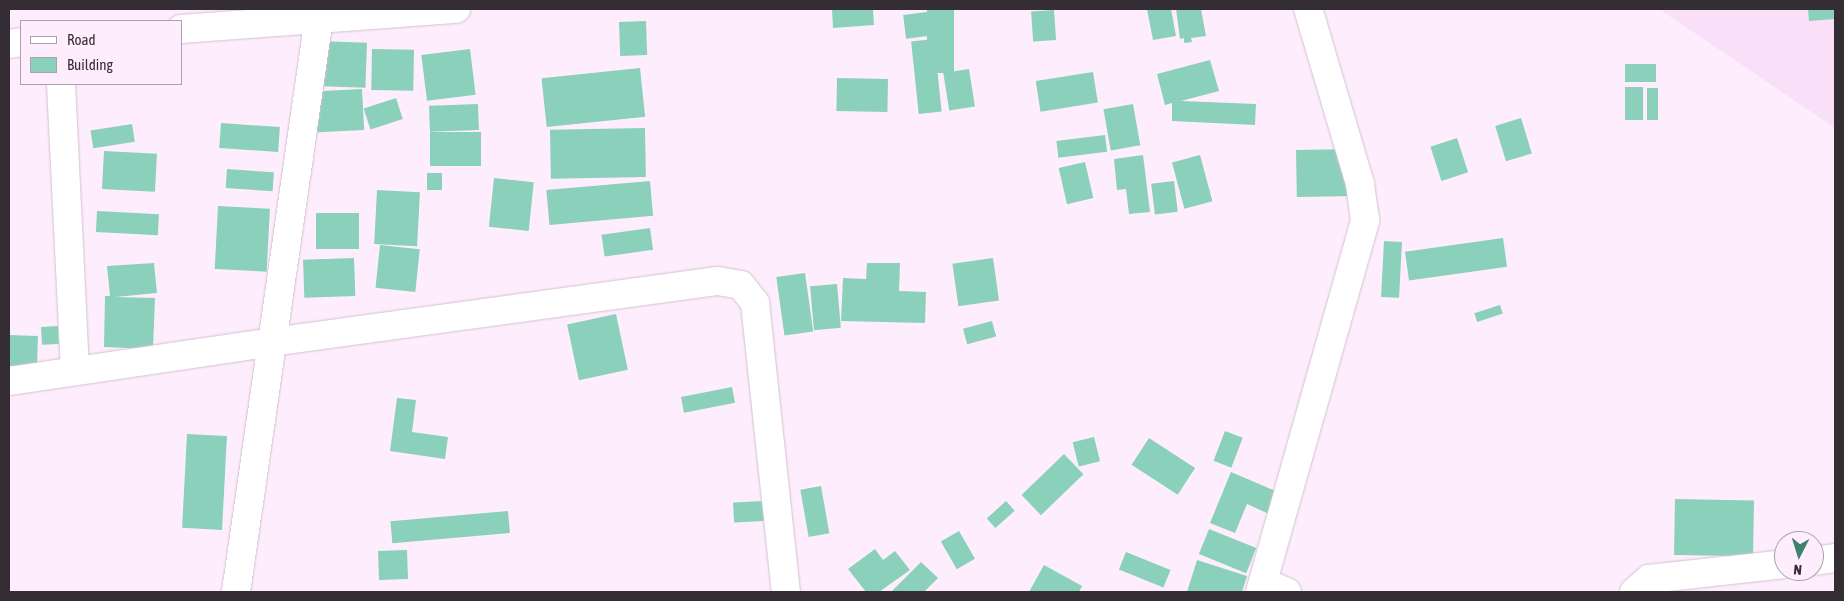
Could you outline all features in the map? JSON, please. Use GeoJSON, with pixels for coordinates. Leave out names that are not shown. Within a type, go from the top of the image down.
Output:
{"type":"FeatureCollection","features":[{"type":"Feature","properties":{"kind":"street"},"geometry":{"type":"LineString","coordinates":[[182,29],[456,9]]}},
{"type":"Feature","properties":{"kind":"street"},"geometry":{"type":"LineString","coordinates":[[1270,589],[1365,220],[1360,184],[1308,9]]}},
{"type":"Feature","properties":{"kind":"street"},"geometry":{"type":"LineString","coordinates":[[236,592],[319,18]]}},
{"type":"Feature","properties":{"kind":"street"},"geometry":{"type":"LineString","coordinates":[[61,85],[75,371]]}},
{"type":"Feature","properties":{"kind":"street"},"geometry":{"type":"LineString","coordinates":[[9,381],[272,342],[718,281],[741,284],[755,303],[786,592]]}},
{"type":"Feature","properties":{"kind":"street"},"geometry":{"type":"LineString","coordinates":[[1634,592],[1649,579],[1774,565]]}},
{"type":"Feature","properties":{"kind":"shaded area"},"geometry":{"type":"Polygon","coordinates":[[[1659,9],[1835,9],[1835,128],[1659,9]]]}},
{"type":"Feature","properties":{"kind":"building"},"geometry":{"type":"Polygon","coordinates":[[[832,9],[873,9],[874,25],[833,28],[832,9]]]}},
{"type":"Feature","properties":{"kind":"building"},"geometry":{"type":"Polygon","coordinates":[[[927,9],[954,9],[954,73],[927,73],[927,9]]]}},
{"type":"Feature","properties":{"kind":"building"},"geometry":{"type":"Polygon","coordinates":[[[1147,9],[1171,9],[1176,36],[1153,40],[1147,9]]]}},
{"type":"Feature","properties":{"kind":"building"},"geometry":{"type":"Polygon","coordinates":[[[1176,9],[1201,9],[1206,36],[1191,38],[1192,42],[1184,43],[1184,38],[1180,39],[1176,9]]]}},
{"type":"Feature","properties":{"kind":"building"},"geometry":{"type":"Polygon","coordinates":[[[1808,9],[1835,9],[1835,19],[1809,21],[1808,9]]]}},
{"type":"Feature","properties":{"kind":"building"},"geometry":{"type":"Polygon","coordinates":[[[1054,10],[1056,40],[1033,42],[1031,12],[1054,10]]]}},
{"type":"Feature","properties":{"kind":"building"},"geometry":{"type":"Polygon","coordinates":[[[927,12],[930,36],[906,39],[903,15],[927,12]]]}},
{"type":"Feature","properties":{"kind":"building"},"geometry":{"type":"Polygon","coordinates":[[[646,21],[647,55],[620,56],[619,22],[646,21]]]}},
{"type":"Feature","properties":{"kind":"building"},"geometry":{"type":"Polygon","coordinates":[[[934,39],[942,112],[919,114],[911,41],[934,39]]]}},
{"type":"Feature","properties":{"kind":"building"},"geometry":{"type":"Polygon","coordinates":[[[317,41],[367,43],[365,88],[315,86],[317,41]]]}},
{"type":"Feature","properties":{"kind":"building"},"geometry":{"type":"Polygon","coordinates":[[[372,49],[414,50],[413,91],[371,90],[372,49]]]}},
{"type":"Feature","properties":{"kind":"building"},"geometry":{"type":"Polygon","coordinates":[[[470,49],[476,95],[427,101],[421,55],[470,49]]]}},
{"type":"Feature","properties":{"kind":"building"},"geometry":{"type":"Polygon","coordinates":[[[1210,60],[1219,91],[1181,101],[1256,104],[1255,125],[1172,121],[1172,103],[1165,105],[1157,74],[1210,60]]]}},
{"type":"Feature","properties":{"kind":"building"},"geometry":{"type":"Polygon","coordinates":[[[1625,64],[1656,64],[1656,82],[1625,82],[1625,64]]]}},
{"type":"Feature","properties":{"kind":"building"},"geometry":{"type":"Polygon","coordinates":[[[640,68],[645,117],[547,127],[542,78],[640,68]]]}},
{"type":"Feature","properties":{"kind":"building"},"geometry":{"type":"Polygon","coordinates":[[[969,69],[975,107],[949,111],[943,73],[969,69]]]}},
{"type":"Feature","properties":{"kind":"building"},"geometry":{"type":"Polygon","coordinates":[[[1093,72],[1098,103],[1041,112],[1036,81],[1093,72]]]}},
{"type":"Feature","properties":{"kind":"building"},"geometry":{"type":"Polygon","coordinates":[[[837,78],[888,79],[887,112],[836,111],[837,78]]]}},
{"type":"Feature","properties":{"kind":"building"},"geometry":{"type":"Polygon","coordinates":[[[1625,87],[1643,87],[1643,120],[1625,120],[1625,87]]]}},
{"type":"Feature","properties":{"kind":"building"},"geometry":{"type":"Polygon","coordinates":[[[1647,88],[1658,88],[1658,120],[1647,120],[1647,88]]]}},
{"type":"Feature","properties":{"kind":"building"},"geometry":{"type":"Polygon","coordinates":[[[362,89],[364,130],[314,133],[312,92],[362,89]]]}},
{"type":"Feature","properties":{"kind":"building"},"geometry":{"type":"Polygon","coordinates":[[[396,98],[403,119],[370,129],[364,109],[396,98]]]}},
{"type":"Feature","properties":{"kind":"building"},"geometry":{"type":"Polygon","coordinates":[[[478,104],[479,130],[430,132],[429,106],[478,104]]]}},
{"type":"Feature","properties":{"kind":"building"},"geometry":{"type":"Polygon","coordinates":[[[1133,104],[1140,145],[1111,151],[1103,109],[1133,104]]]}},
{"type":"Feature","properties":{"kind":"building"},"geometry":{"type":"Polygon","coordinates":[[[1521,118],[1532,153],[1506,161],[1495,126],[1521,118]]]}},
{"type":"Feature","properties":{"kind":"building"},"geometry":{"type":"Polygon","coordinates":[[[221,123],[280,127],[278,152],[219,148],[221,123]]]}},
{"type":"Feature","properties":{"kind":"building"},"geometry":{"type":"Polygon","coordinates":[[[132,124],[135,142],[93,148],[91,131],[132,124]]]}},
{"type":"Feature","properties":{"kind":"building"},"geometry":{"type":"Polygon","coordinates":[[[645,128],[646,177],[551,179],[550,130],[645,128]]]}},
{"type":"Feature","properties":{"kind":"building"},"geometry":{"type":"Polygon","coordinates":[[[430,132],[481,132],[481,166],[430,166],[430,132]]]}},
{"type":"Feature","properties":{"kind":"building"},"geometry":{"type":"Polygon","coordinates":[[[1105,135],[1107,152],[1058,158],[1056,141],[1105,135]]]}},
{"type":"Feature","properties":{"kind":"building"},"geometry":{"type":"Polygon","coordinates":[[[1457,138],[1468,172],[1441,181],[1430,147],[1457,138]]]}},
{"type":"Feature","properties":{"kind":"building"},"geometry":{"type":"Polygon","coordinates":[[[1353,149],[1354,196],[1297,197],[1296,150],[1353,149]]]}},
{"type":"Feature","properties":{"kind":"building"},"geometry":{"type":"Polygon","coordinates":[[[104,151],[157,154],[155,192],[102,189],[104,151]]]}},
{"type":"Feature","properties":{"kind":"building"},"geometry":{"type":"Polygon","coordinates":[[[1143,155],[1150,212],[1129,214],[1126,189],[1117,190],[1114,159],[1143,155]]]}},
{"type":"Feature","properties":{"kind":"building"},"geometry":{"type":"Polygon","coordinates":[[[1200,155],[1212,201],[1184,209],[1172,163],[1200,155]]]}},
{"type":"Feature","properties":{"kind":"building"},"geometry":{"type":"Polygon","coordinates":[[[1085,162],[1093,198],[1067,204],[1059,168],[1085,162]]]}},
{"type":"Feature","properties":{"kind":"building"},"geometry":{"type":"Polygon","coordinates":[[[227,169],[274,172],[273,191],[226,188],[227,169]]]}},
{"type":"Feature","properties":{"kind":"building"},"geometry":{"type":"Polygon","coordinates":[[[427,173],[442,173],[442,190],[427,190],[427,173]]]}},
{"type":"Feature","properties":{"kind":"building"},"geometry":{"type":"Polygon","coordinates":[[[494,178],[534,182],[529,231],[489,227],[494,178]]]}},
{"type":"Feature","properties":{"kind":"building"},"geometry":{"type":"Polygon","coordinates":[[[650,181],[653,216],[549,225],[546,190],[650,181]]]}},
{"type":"Feature","properties":{"kind":"building"},"geometry":{"type":"Polygon","coordinates":[[[1174,181],[1178,212],[1155,215],[1151,184],[1174,181]]]}},
{"type":"Feature","properties":{"kind":"building"},"geometry":{"type":"Polygon","coordinates":[[[377,190],[420,192],[417,246],[374,244],[377,190]]]}},
{"type":"Feature","properties":{"kind":"building"},"geometry":{"type":"Polygon","coordinates":[[[218,206],[270,209],[267,272],[215,269],[218,206]]]}},
{"type":"Feature","properties":{"kind":"building"},"geometry":{"type":"Polygon","coordinates":[[[97,211],[159,214],[158,235],[96,232],[97,211]]]}},
{"type":"Feature","properties":{"kind":"building"},"geometry":{"type":"Polygon","coordinates":[[[316,213],[359,213],[359,249],[316,249],[316,213]]]}},
{"type":"Feature","properties":{"kind":"building"},"geometry":{"type":"Polygon","coordinates":[[[650,228],[653,250],[605,257],[601,235],[650,228]]]}},
{"type":"Feature","properties":{"kind":"building"},"geometry":{"type":"Polygon","coordinates":[[[1503,238],[1507,267],[1409,280],[1405,252],[1503,238]]]}},
{"type":"Feature","properties":{"kind":"building"},"geometry":{"type":"Polygon","coordinates":[[[1384,241],[1402,242],[1399,298],[1381,297],[1384,241]]]}},
{"type":"Feature","properties":{"kind":"building"},"geometry":{"type":"Polygon","coordinates":[[[380,245],[420,249],[415,292],[376,288],[380,245]]]}},
{"type":"Feature","properties":{"kind":"building"},"geometry":{"type":"Polygon","coordinates":[[[354,258],[355,296],[304,298],[303,260],[354,258]]]}},
{"type":"Feature","properties":{"kind":"building"},"geometry":{"type":"Polygon","coordinates":[[[993,258],[999,301],[958,306],[952,264],[993,258]]]}},
{"type":"Feature","properties":{"kind":"building"},"geometry":{"type":"Polygon","coordinates":[[[154,263],[157,293],[115,297],[155,298],[153,349],[104,347],[105,296],[110,296],[107,266],[154,263]]]}},
{"type":"Feature","properties":{"kind":"building"},"geometry":{"type":"Polygon","coordinates":[[[867,263],[900,263],[899,291],[926,292],[925,323],[841,321],[843,278],[866,279],[867,263]]]}},
{"type":"Feature","properties":{"kind":"building"},"geometry":{"type":"Polygon","coordinates":[[[805,273],[813,331],[784,335],[776,277],[805,273]]]}},
{"type":"Feature","properties":{"kind":"building"},"geometry":{"type":"Polygon","coordinates":[[[837,284],[841,328],[814,330],[810,286],[837,284]]]}},
{"type":"Feature","properties":{"kind":"building"},"geometry":{"type":"Polygon","coordinates":[[[1500,305],[1503,314],[1477,322],[1474,313],[1500,305]]]}},
{"type":"Feature","properties":{"kind":"building"},"geometry":{"type":"Polygon","coordinates":[[[616,314],[628,370],[579,380],[567,324],[616,314]]]}},
{"type":"Feature","properties":{"kind":"building"},"geometry":{"type":"Polygon","coordinates":[[[992,321],[996,336],[967,344],[963,329],[992,321]]]}},
{"type":"Feature","properties":{"kind":"building"},"geometry":{"type":"Polygon","coordinates":[[[58,326],[59,344],[42,345],[41,327],[58,326]]]}},
{"type":"Feature","properties":{"kind":"building"},"geometry":{"type":"Polygon","coordinates":[[[9,335],[38,336],[37,367],[9,366],[9,335]]]}},
{"type":"Feature","properties":{"kind":"building"},"geometry":{"type":"Polygon","coordinates":[[[732,387],[735,403],[684,413],[681,397],[732,387]]]}},
{"type":"Feature","properties":{"kind":"building"},"geometry":{"type":"Polygon","coordinates":[[[397,398],[416,400],[412,432],[448,437],[445,459],[390,451],[397,398]]]}},
{"type":"Feature","properties":{"kind":"building"},"geometry":{"type":"Polygon","coordinates":[[[1225,431],[1243,438],[1231,468],[1214,461],[1225,431]]]}},
{"type":"Feature","properties":{"kind":"building"},"geometry":{"type":"Polygon","coordinates":[[[187,434],[227,436],[222,530],[182,528],[187,434]]]}},
{"type":"Feature","properties":{"kind":"building"},"geometry":{"type":"Polygon","coordinates":[[[1094,437],[1100,461],[1079,467],[1073,442],[1094,437]]]}},
{"type":"Feature","properties":{"kind":"building"},"geometry":{"type":"Polygon","coordinates":[[[1149,438],[1195,468],[1178,495],[1132,465],[1149,438]]]}},
{"type":"Feature","properties":{"kind":"building"},"geometry":{"type":"Polygon","coordinates":[[[1064,454],[1083,474],[1041,515],[1022,495],[1064,454]]]}},
{"type":"Feature","properties":{"kind":"building"},"geometry":{"type":"Polygon","coordinates":[[[1231,472],[1278,492],[1269,514],[1247,504],[1235,533],[1210,523],[1231,472]]]}},
{"type":"Feature","properties":{"kind":"building"},"geometry":{"type":"Polygon","coordinates":[[[821,486],[829,533],[809,537],[800,490],[821,486]]]}},
{"type":"Feature","properties":{"kind":"building"},"geometry":{"type":"Polygon","coordinates":[[[1675,499],[1754,500],[1753,556],[1674,555],[1675,499]]]}},
{"type":"Feature","properties":{"kind":"building"},"geometry":{"type":"Polygon","coordinates":[[[764,501],[765,521],[734,523],[733,503],[764,501]]]}},
{"type":"Feature","properties":{"kind":"building"},"geometry":{"type":"Polygon","coordinates":[[[1006,501],[1015,511],[995,528],[987,518],[1006,501]]]}},
{"type":"Feature","properties":{"kind":"building"},"geometry":{"type":"Polygon","coordinates":[[[508,511],[510,533],[392,543],[390,521],[508,511]]]}},
{"type":"Feature","properties":{"kind":"building"},"geometry":{"type":"Polygon","coordinates":[[[1209,529],[1256,548],[1246,573],[1199,554],[1209,529]]]}},
{"type":"Feature","properties":{"kind":"building"},"geometry":{"type":"Polygon","coordinates":[[[959,531],[975,559],[957,569],[941,542],[959,531]]]}},
{"type":"Feature","properties":{"kind":"building"},"geometry":{"type":"Polygon","coordinates":[[[875,549],[883,560],[895,551],[910,570],[879,592],[866,592],[848,569],[875,549]]]}},
{"type":"Feature","properties":{"kind":"building"},"geometry":{"type":"Polygon","coordinates":[[[407,550],[408,579],[379,580],[378,551],[407,550]]]}},
{"type":"Feature","properties":{"kind":"building"},"geometry":{"type":"Polygon","coordinates":[[[1126,552],[1171,570],[1163,588],[1119,570],[1126,552]]]}},
{"type":"Feature","properties":{"kind":"building"},"geometry":{"type":"Polygon","coordinates":[[[1197,560],[1247,576],[1242,592],[1187,592],[1197,560]]]}},
{"type":"Feature","properties":{"kind":"building"},"geometry":{"type":"Polygon","coordinates":[[[921,562],[938,578],[924,592],[891,592],[921,562]]]}},
{"type":"Feature","properties":{"kind":"building"},"geometry":{"type":"Polygon","coordinates":[[[1044,565],[1082,586],[1079,592],[1029,592],[1044,565]]]}}]}
